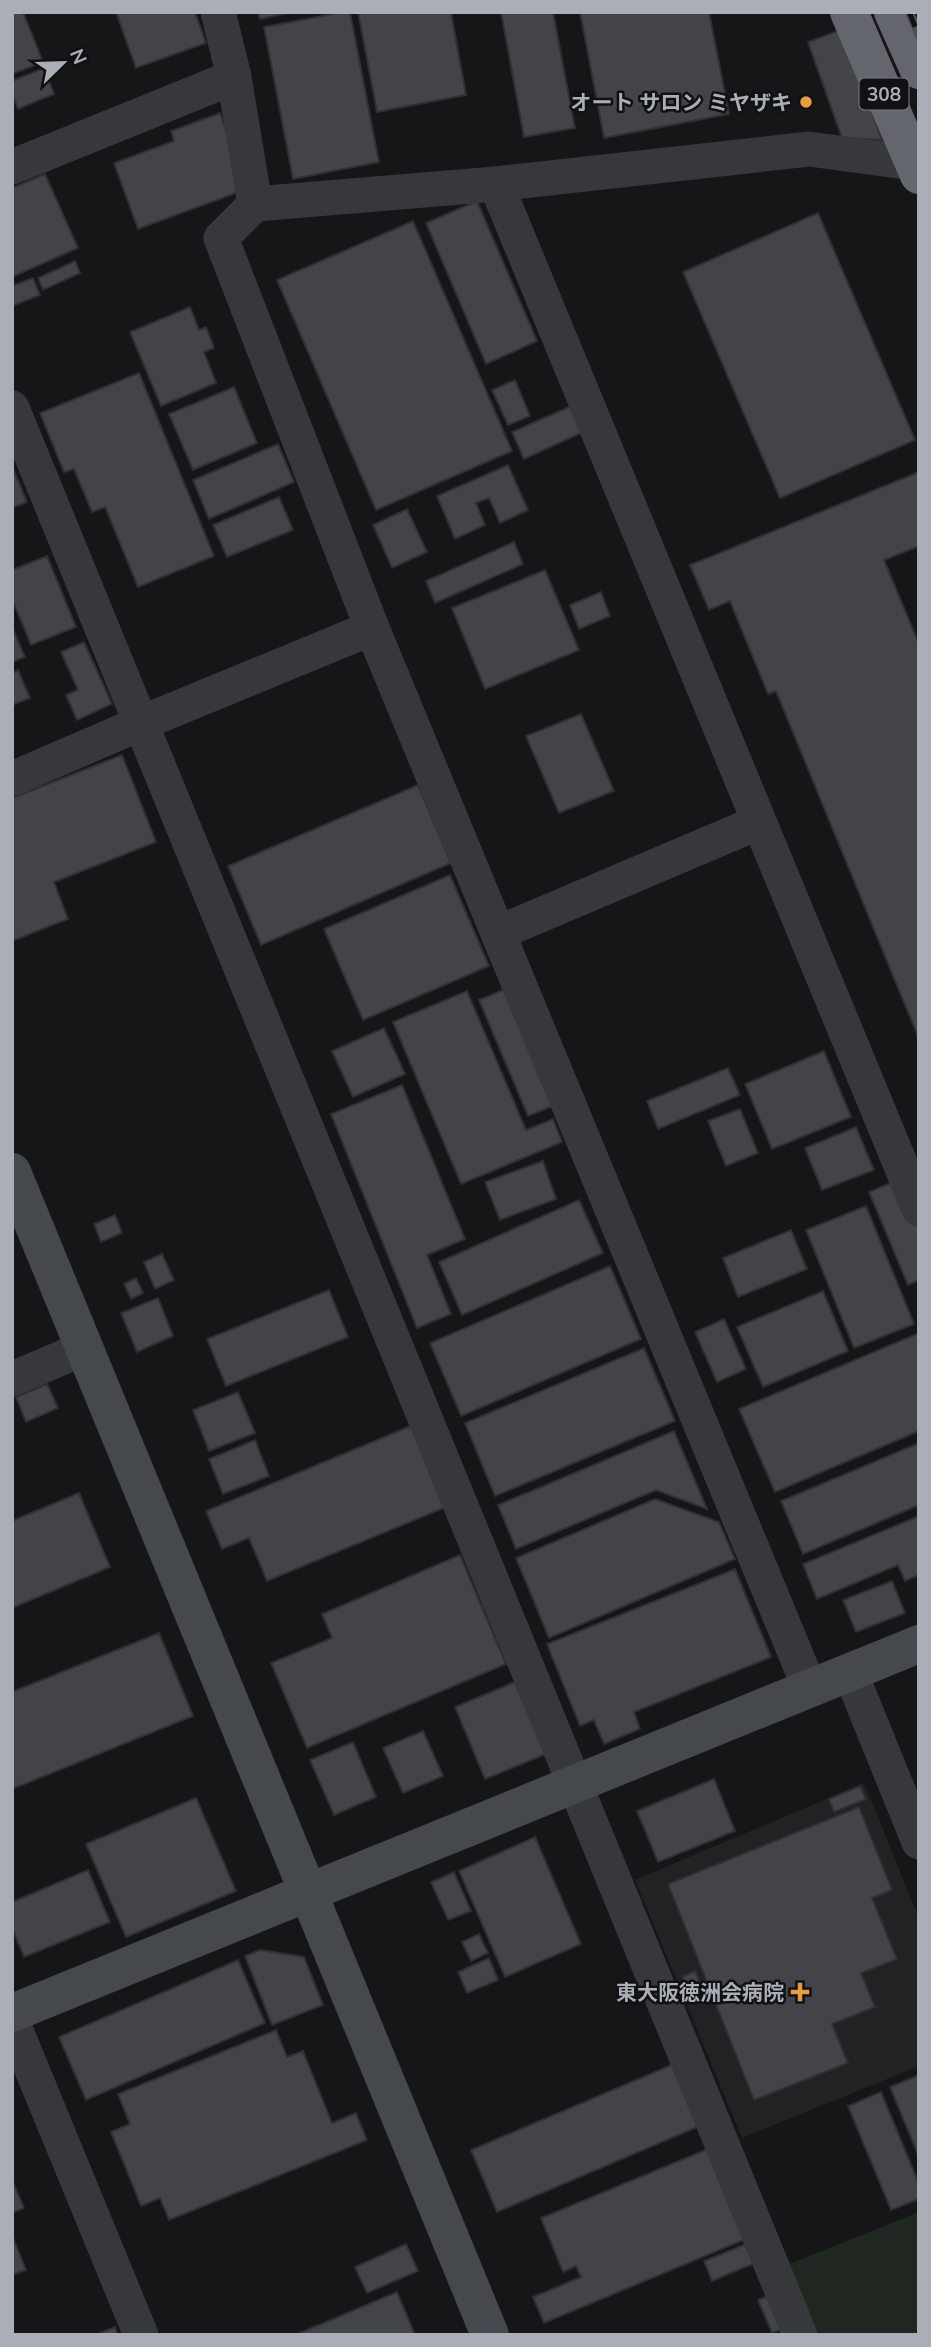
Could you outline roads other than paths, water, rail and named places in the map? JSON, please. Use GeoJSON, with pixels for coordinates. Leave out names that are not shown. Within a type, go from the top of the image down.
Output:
{"type":"FeatureCollection","features":[{"type":"Feature","properties":{"kind":"highway","name":"308"},"geometry":{"type":"LineString","coordinates":[[849,12],[916,169]]}},
{"type":"Feature","properties":{"kind":"highway"},"geometry":{"type":"LineString","coordinates":[[894,12],[919,70]]}},
{"type":"Feature","properties":{"kind":"street"},"geometry":{"type":"LineString","coordinates":[[218,12],[234,77],[255,204]]}},
{"type":"Feature","properties":{"kind":"street"},"geometry":{"type":"LineString","coordinates":[[12,167],[234,77]]}},
{"type":"Feature","properties":{"kind":"street"},"geometry":{"type":"LineString","coordinates":[[810,1689],[372,628],[221,237],[255,204],[496,184],[808,149],[916,169]]}},
{"type":"Feature","properties":{"kind":"street"},"geometry":{"type":"LineString","coordinates":[[496,184],[919,1209]]}},
{"type":"Feature","properties":{"kind":"street"},"geometry":{"type":"LineString","coordinates":[[12,408],[571,1784],[800,2335]]}},
{"type":"Feature","properties":{"kind":"street"},"geometry":{"type":"LineString","coordinates":[[12,779],[372,628]]}},
{"type":"Feature","properties":{"kind":"street"},"geometry":{"type":"LineString","coordinates":[[498,933],[759,822]]}},
{"type":"Feature","properties":{"kind":"street"},"geometry":{"type":"LineString","coordinates":[[12,1172],[490,2335]]}},
{"type":"Feature","properties":{"kind":"street"},"geometry":{"type":"LineString","coordinates":[[12,1379],[85,1348]]}},
{"type":"Feature","properties":{"kind":"street"},"geometry":{"type":"LineString","coordinates":[[12,2013],[919,1644]]}},
{"type":"Feature","properties":{"kind":"street"},"geometry":{"type":"LineString","coordinates":[[850,1672],[919,1842]]}},
{"type":"Feature","properties":{"kind":"street"},"geometry":{"type":"LineString","coordinates":[[12,2021],[141,2335]]}},
{"type":"Feature","properties":{"kind":"railway"},"geometry":{"type":"LineString","coordinates":[[909,12],[919,36]]}},
{"type":"Feature","properties":{"kind":"place","name":"オート サロン ミヤザキ"},"geometry":{"type":"Point","coordinates":[806,102]}},
{"type":"Feature","properties":{"kind":"place","name":"東大阪徳洲会病院"},"geometry":{"type":"Point","coordinates":[800,1992]}}]}
